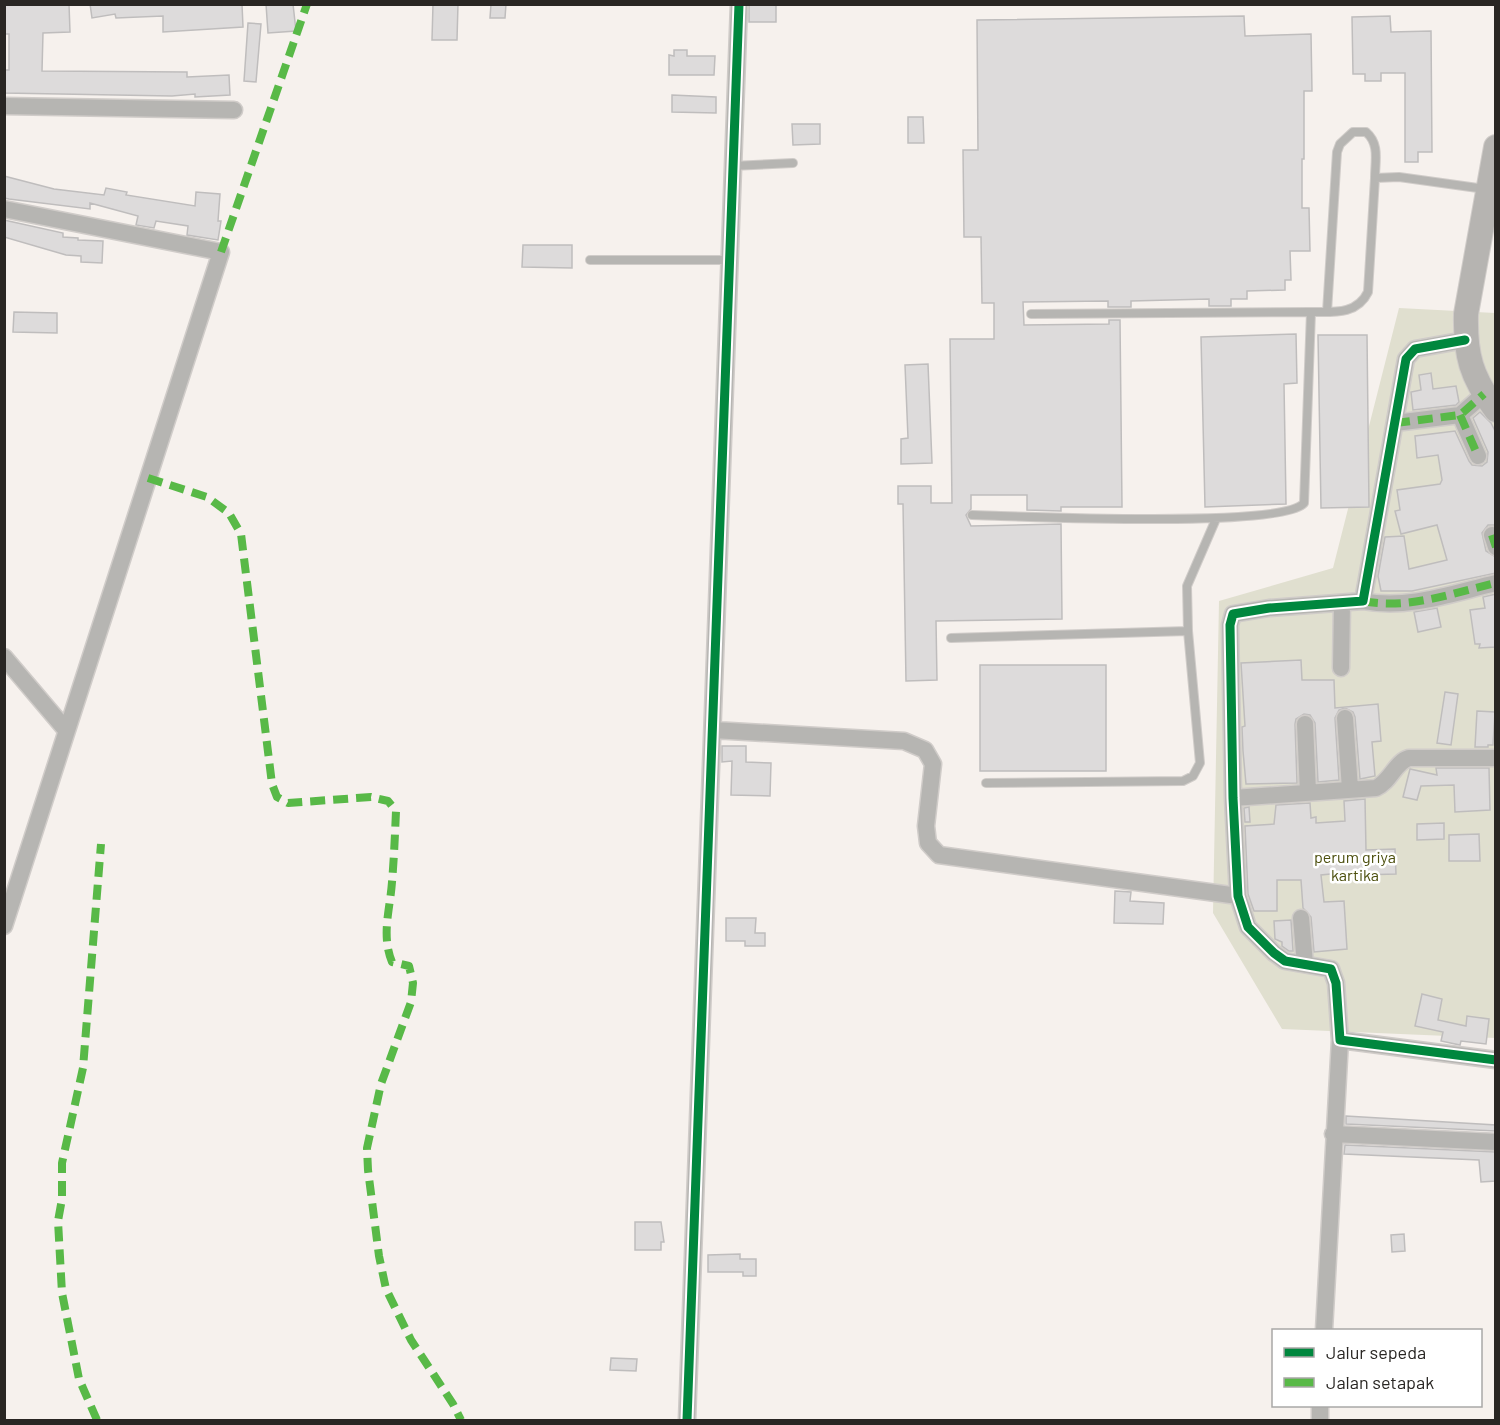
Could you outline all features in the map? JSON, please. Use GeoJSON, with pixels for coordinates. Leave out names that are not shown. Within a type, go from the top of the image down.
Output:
{"type":"FeatureCollection","features":[{"type":"Feature","properties":{"kind":"main road"},"geometry":{"type":"LineString","coordinates":[[1491,401],[1472,372],[1465,340],[1466,314],[1496,147]]}},
{"type":"Feature","properties":{"kind":"street"},"geometry":{"type":"LineString","coordinates":[[687,1420],[739,4]]}},
{"type":"Feature","properties":{"kind":"street"},"geometry":{"type":"LineString","coordinates":[[4,106],[234,110]]}},
{"type":"Feature","properties":{"kind":"street"},"geometry":{"type":"LineString","coordinates":[[4,209],[221,252],[4,926]]}},
{"type":"Feature","properties":{"kind":"street"},"geometry":{"type":"LineString","coordinates":[[1363,601],[1406,359],[1415,349],[1465,340]]}},
{"type":"Feature","properties":{"kind":"street"},"geometry":{"type":"LineString","coordinates":[[1395,423],[1461,415],[1491,401]]}},
{"type":"Feature","properties":{"kind":"street"},"geometry":{"type":"LineString","coordinates":[[1461,415],[1478,456]]}},
{"type":"Feature","properties":{"kind":"street"},"geometry":{"type":"LineString","coordinates":[[1324,1329],[1333,1134],[1340,1040],[1333,973],[1326,967],[1285,961],[1248,927],[1238,896],[1233,798],[1230,625],[1233,614],[1249,610],[1363,601],[1384,604],[1406,603],[1496,584]]}},
{"type":"Feature","properties":{"kind":"street"},"geometry":{"type":"LineString","coordinates":[[1341,668],[1342,603]]}},
{"type":"Feature","properties":{"kind":"street"},"geometry":{"type":"LineString","coordinates":[[4,657],[66,730]]}},
{"type":"Feature","properties":{"kind":"street"},"geometry":{"type":"LineString","coordinates":[[1345,718],[1350,789]]}},
{"type":"Feature","properties":{"kind":"street"},"geometry":{"type":"LineString","coordinates":[[1305,724],[1308,792]]}},
{"type":"Feature","properties":{"kind":"street"},"geometry":{"type":"LineString","coordinates":[[713,730],[904,741],[925,750],[933,764],[926,826],[928,843],[939,855],[1238,896]]}},
{"type":"Feature","properties":{"kind":"street"},"geometry":{"type":"LineString","coordinates":[[1233,798],[1376,788],[1385,784],[1400,763],[1409,758],[1496,758]]}},
{"type":"Feature","properties":{"kind":"street"},"geometry":{"type":"LineString","coordinates":[[1301,918],[1305,964]]}},
{"type":"Feature","properties":{"kind":"street"},"geometry":{"type":"LineString","coordinates":[[1340,1040],[1496,1060]]}},
{"type":"Feature","properties":{"kind":"street"},"geometry":{"type":"LineString","coordinates":[[1333,1134],[1496,1142]]}},
{"type":"Feature","properties":{"kind":"lane"},"geometry":{"type":"LineString","coordinates":[[1031,314],[1343,312],[1355,308],[1364,302],[1368,292],[1376,147],[1366,132],[1353,132],[1340,144],[1337,152],[1327,312]]}},
{"type":"Feature","properties":{"kind":"lane"},"geometry":{"type":"LineString","coordinates":[[732,166],[793,164]]}},
{"type":"Feature","properties":{"kind":"lane"},"geometry":{"type":"LineString","coordinates":[[1375,178],[1399,177],[1489,190]]}},
{"type":"Feature","properties":{"kind":"lane"},"geometry":{"type":"LineString","coordinates":[[590,260],[728,260]]}},
{"type":"Feature","properties":{"kind":"lane"},"geometry":{"type":"LineString","coordinates":[[972,515],[1216,519],[1293,511],[1304,503],[1311,312]]}},
{"type":"Feature","properties":{"kind":"lane"},"geometry":{"type":"LineString","coordinates":[[986,783],[1182,781],[1193,776],[1200,763],[1188,631],[1187,586],[1216,519]]}},
{"type":"Feature","properties":{"kind":"lane"},"geometry":{"type":"LineString","coordinates":[[951,638],[1188,631]]}},
{"type":"Feature","properties":{"kind":"green space","name":"perum griya kartika"},"geometry":{"type":"Polygon","coordinates":[[[1399,308],[1495,313],[1495,1038],[1282,1029],[1213,913],[1219,601],[1333,568],[1399,308]]]}},
{"type":"Feature","properties":{"kind":"building"},"geometry":{"type":"Polygon","coordinates":[[[4,4],[69,4],[70,32],[43,33],[42,71],[187,72],[187,77],[229,75],[230,95],[195,97],[195,94],[172,96],[4,93],[4,70],[9,70],[9,34],[4,34],[4,4]]]}},
{"type":"Feature","properties":{"kind":"building"},"geometry":{"type":"Polygon","coordinates":[[[90,4],[242,4],[243,27],[163,32],[163,16],[116,18],[115,14],[92,18],[90,4]]]}},
{"type":"Feature","properties":{"kind":"building"},"geometry":{"type":"Polygon","coordinates":[[[266,4],[293,4],[296,31],[268,33],[266,4]]]}},
{"type":"Feature","properties":{"kind":"building"},"geometry":{"type":"Polygon","coordinates":[[[433,4],[458,4],[457,40],[432,40],[433,4]]]}},
{"type":"Feature","properties":{"kind":"building"},"geometry":{"type":"Polygon","coordinates":[[[491,4],[506,4],[505,18],[490,18],[491,4]]]}},
{"type":"Feature","properties":{"kind":"building"},"geometry":{"type":"Polygon","coordinates":[[[749,4],[776,4],[776,22],[749,22],[749,4]]]}},
{"type":"Feature","properties":{"kind":"building"},"geometry":{"type":"Polygon","coordinates":[[[1244,16],[1245,36],[1311,34],[1312,91],[1304,91],[1304,159],[1302,159],[1302,208],[1309,208],[1310,251],[1290,251],[1291,280],[1285,280],[1285,290],[1247,291],[1247,299],[1231,299],[1231,306],[1209,306],[1209,299],[1131,301],[1131,307],[1108,307],[1108,301],[1023,302],[1024,325],[1109,324],[1109,320],[1120,320],[1122,507],[1061,507],[1061,511],[1027,510],[1027,495],[971,495],[971,509],[966,515],[971,526],[1061,524],[1062,619],[936,621],[937,680],[906,681],[903,504],[898,504],[898,486],[931,486],[931,503],[952,503],[950,339],[994,339],[994,303],[982,303],[981,237],[964,237],[963,150],[978,150],[977,20],[1244,16]]]}},
{"type":"Feature","properties":{"kind":"building"},"geometry":{"type":"Polygon","coordinates":[[[1390,16],[1391,32],[1431,31],[1432,152],[1418,152],[1418,162],[1405,162],[1405,73],[1381,73],[1381,81],[1365,81],[1365,74],[1353,74],[1352,17],[1390,16]]]}},
{"type":"Feature","properties":{"kind":"building"},"geometry":{"type":"Polygon","coordinates":[[[248,23],[261,24],[256,82],[244,81],[248,23]]]}},
{"type":"Feature","properties":{"kind":"building"},"geometry":{"type":"Polygon","coordinates":[[[674,50],[687,50],[687,56],[715,56],[714,75],[669,75],[669,55],[674,56],[674,50]]]}},
{"type":"Feature","properties":{"kind":"building"},"geometry":{"type":"Polygon","coordinates":[[[672,95],[716,97],[716,113],[672,112],[672,95]]]}},
{"type":"Feature","properties":{"kind":"building"},"geometry":{"type":"Polygon","coordinates":[[[908,117],[923,117],[924,143],[908,143],[908,117]]]}},
{"type":"Feature","properties":{"kind":"building"},"geometry":{"type":"Polygon","coordinates":[[[792,124],[820,124],[820,144],[793,145],[792,124]]]}},
{"type":"Feature","properties":{"kind":"building"},"geometry":{"type":"Polygon","coordinates":[[[4,176],[54,189],[104,195],[106,188],[127,192],[126,195],[195,206],[196,192],[220,194],[218,221],[221,221],[218,240],[187,235],[188,226],[156,221],[154,228],[136,225],[138,216],[90,203],[90,209],[4,198],[4,176]]]}},
{"type":"Feature","properties":{"kind":"building"},"geometry":{"type":"Polygon","coordinates":[[[4,220],[63,233],[63,237],[103,241],[102,263],[81,262],[81,256],[66,255],[4,237],[4,220]]]}},
{"type":"Feature","properties":{"kind":"building"},"geometry":{"type":"Polygon","coordinates":[[[523,245],[572,245],[572,268],[522,267],[523,245]]]}},
{"type":"Feature","properties":{"kind":"building"},"geometry":{"type":"Polygon","coordinates":[[[14,312],[57,313],[57,333],[13,332],[14,312]]]}},
{"type":"Feature","properties":{"kind":"building"},"geometry":{"type":"Polygon","coordinates":[[[1296,334],[1297,383],[1284,384],[1286,504],[1205,507],[1201,337],[1296,334]]]}},
{"type":"Feature","properties":{"kind":"building"},"geometry":{"type":"Polygon","coordinates":[[[1318,335],[1367,335],[1369,507],[1321,508],[1318,335]]]}},
{"type":"Feature","properties":{"kind":"building"},"geometry":{"type":"Polygon","coordinates":[[[928,364],[932,463],[901,464],[901,439],[908,438],[905,365],[928,364]]]}},
{"type":"Feature","properties":{"kind":"building"},"geometry":{"type":"Polygon","coordinates":[[[1431,373],[1433,389],[1456,386],[1459,402],[1456,405],[1413,410],[1411,392],[1421,390],[1419,375],[1431,373]]]}},
{"type":"Feature","properties":{"kind":"building"},"geometry":{"type":"Polygon","coordinates":[[[1480,412],[1491,423],[1496,433],[1496,525],[1488,525],[1482,533],[1486,551],[1496,557],[1496,573],[1412,591],[1381,591],[1378,576],[1385,537],[1404,536],[1409,569],[1447,560],[1437,525],[1401,534],[1395,511],[1400,510],[1397,490],[1440,484],[1442,480],[1438,455],[1417,458],[1415,436],[1455,431],[1472,465],[1482,466],[1487,462],[1488,452],[1473,418],[1480,412]]]}},
{"type":"Feature","properties":{"kind":"building"},"geometry":{"type":"Polygon","coordinates":[[[1496,594],[1496,647],[1479,648],[1480,644],[1475,644],[1470,610],[1485,608],[1483,597],[1496,594]]]}},
{"type":"Feature","properties":{"kind":"building"},"geometry":{"type":"Polygon","coordinates":[[[1437,608],[1441,627],[1418,632],[1414,612],[1437,608]]]}},
{"type":"Feature","properties":{"kind":"building"},"geometry":{"type":"Polygon","coordinates":[[[1301,660],[1302,680],[1334,680],[1335,708],[1378,704],[1381,741],[1372,742],[1375,776],[1360,779],[1355,717],[1353,712],[1345,708],[1339,710],[1335,718],[1339,780],[1318,782],[1315,723],[1310,715],[1304,714],[1296,719],[1295,724],[1297,783],[1246,784],[1241,663],[1301,660]]]}},
{"type":"Feature","properties":{"kind":"building"},"geometry":{"type":"Polygon","coordinates":[[[980,665],[1106,665],[1106,771],[980,771],[980,665]]]}},
{"type":"Feature","properties":{"kind":"building"},"geometry":{"type":"Polygon","coordinates":[[[1445,692],[1458,694],[1451,745],[1437,743],[1445,692]]]}},
{"type":"Feature","properties":{"kind":"building"},"geometry":{"type":"Polygon","coordinates":[[[1477,711],[1495,712],[1493,745],[1488,745],[1488,747],[1475,747],[1477,711]]]}},
{"type":"Feature","properties":{"kind":"building"},"geometry":{"type":"Polygon","coordinates":[[[722,746],[746,746],[746,762],[771,763],[770,796],[731,795],[732,761],[722,762],[722,746]]]}},
{"type":"Feature","properties":{"kind":"building"},"geometry":{"type":"Polygon","coordinates":[[[1436,768],[1489,768],[1490,810],[1455,812],[1454,785],[1421,786],[1417,800],[1403,797],[1410,769],[1437,775],[1436,768]]]}},
{"type":"Feature","properties":{"kind":"building"},"geometry":{"type":"Polygon","coordinates":[[[1365,799],[1366,850],[1395,849],[1396,874],[1360,875],[1360,871],[1321,875],[1324,902],[1344,901],[1347,949],[1314,952],[1311,917],[1303,908],[1301,880],[1277,880],[1277,911],[1254,911],[1248,894],[1245,826],[1274,824],[1276,805],[1310,803],[1311,818],[1316,817],[1316,823],[1345,821],[1344,801],[1365,799]]]}},
{"type":"Feature","properties":{"kind":"building"},"geometry":{"type":"Polygon","coordinates":[[[1249,807],[1250,822],[1245,822],[1244,808],[1249,807]]]}},
{"type":"Feature","properties":{"kind":"building"},"geometry":{"type":"Polygon","coordinates":[[[1444,823],[1444,839],[1417,840],[1417,824],[1444,823]]]}},
{"type":"Feature","properties":{"kind":"building"},"geometry":{"type":"Polygon","coordinates":[[[1479,834],[1480,861],[1449,861],[1449,835],[1479,834]]]}},
{"type":"Feature","properties":{"kind":"building"},"geometry":{"type":"Polygon","coordinates":[[[1115,891],[1131,892],[1130,901],[1164,903],[1163,924],[1114,923],[1115,891]]]}},
{"type":"Feature","properties":{"kind":"building"},"geometry":{"type":"Polygon","coordinates":[[[726,918],[756,918],[755,933],[765,933],[765,946],[745,946],[745,941],[726,941],[726,918]]]}},
{"type":"Feature","properties":{"kind":"building"},"geometry":{"type":"Polygon","coordinates":[[[1291,920],[1293,951],[1289,951],[1282,946],[1282,942],[1275,939],[1274,921],[1291,920]]]}},
{"type":"Feature","properties":{"kind":"building"},"geometry":{"type":"Polygon","coordinates":[[[1422,994],[1442,999],[1438,1020],[1466,1026],[1467,1016],[1489,1019],[1486,1044],[1461,1041],[1460,1045],[1441,1041],[1443,1032],[1415,1026],[1422,994]]]}},
{"type":"Feature","properties":{"kind":"building"},"geometry":{"type":"Polygon","coordinates":[[[1346,1116],[1496,1125],[1496,1131],[1346,1124],[1346,1116]]]}},
{"type":"Feature","properties":{"kind":"building"},"geometry":{"type":"Polygon","coordinates":[[[1345,1145],[1496,1152],[1496,1181],[1481,1182],[1479,1160],[1344,1154],[1345,1145]]]}},
{"type":"Feature","properties":{"kind":"building"},"geometry":{"type":"Polygon","coordinates":[[[635,1222],[661,1222],[664,1242],[661,1242],[661,1250],[635,1250],[635,1222]]]}},
{"type":"Feature","properties":{"kind":"building"},"geometry":{"type":"Polygon","coordinates":[[[1404,1234],[1405,1251],[1392,1252],[1391,1235],[1404,1234]]]}},
{"type":"Feature","properties":{"kind":"building"},"geometry":{"type":"Polygon","coordinates":[[[740,1254],[740,1259],[756,1259],[756,1276],[743,1276],[743,1272],[708,1272],[708,1255],[740,1254]]]}},
{"type":"Feature","properties":{"kind":"building"},"geometry":{"type":"Polygon","coordinates":[[[611,1358],[637,1359],[636,1371],[610,1370],[611,1358]]]}},
{"type":"Feature","properties":{"kind":"marked path"},"geometry":{"type":"LineString","coordinates":[[221,252],[307,4]]}},
{"type":"Feature","properties":{"kind":"marked path"},"geometry":{"type":"LineString","coordinates":[[1395,423],[1460,415],[1484,394]]}},
{"type":"Feature","properties":{"kind":"marked path"},"geometry":{"type":"LineString","coordinates":[[1460,415],[1478,456]]}},
{"type":"Feature","properties":{"kind":"marked path"},"geometry":{"type":"LineString","coordinates":[[148,478],[207,497],[229,513],[241,534],[272,784],[277,797],[288,803],[371,797],[388,801],[396,811],[387,942],[392,962],[409,966],[413,983],[411,1002],[381,1084],[367,1148],[368,1170],[379,1256],[386,1289],[411,1340],[461,1420]]}},
{"type":"Feature","properties":{"kind":"marked path"},"geometry":{"type":"LineString","coordinates":[[1492,535],[1496,547]]}},
{"type":"Feature","properties":{"kind":"marked path"},"geometry":{"type":"LineString","coordinates":[[1363,601],[1413,602],[1496,583]]}},
{"type":"Feature","properties":{"kind":"marked path"},"geometry":{"type":"LineString","coordinates":[[97,1420],[79,1379],[62,1293],[58,1221],[62,1199],[62,1163],[83,1068],[101,844]]}},
{"type":"Feature","properties":{"kind":"cycle path"},"geometry":{"type":"LineString","coordinates":[[687,1420],[739,4]]}},
{"type":"Feature","properties":{"kind":"cycle path"},"geometry":{"type":"LineString","coordinates":[[1465,340],[1415,349],[1406,359],[1363,601],[1269,608],[1233,614],[1230,625],[1233,798],[1238,896],[1248,927],[1285,961],[1331,969],[1336,983],[1340,1040],[1496,1060]]}}]}
